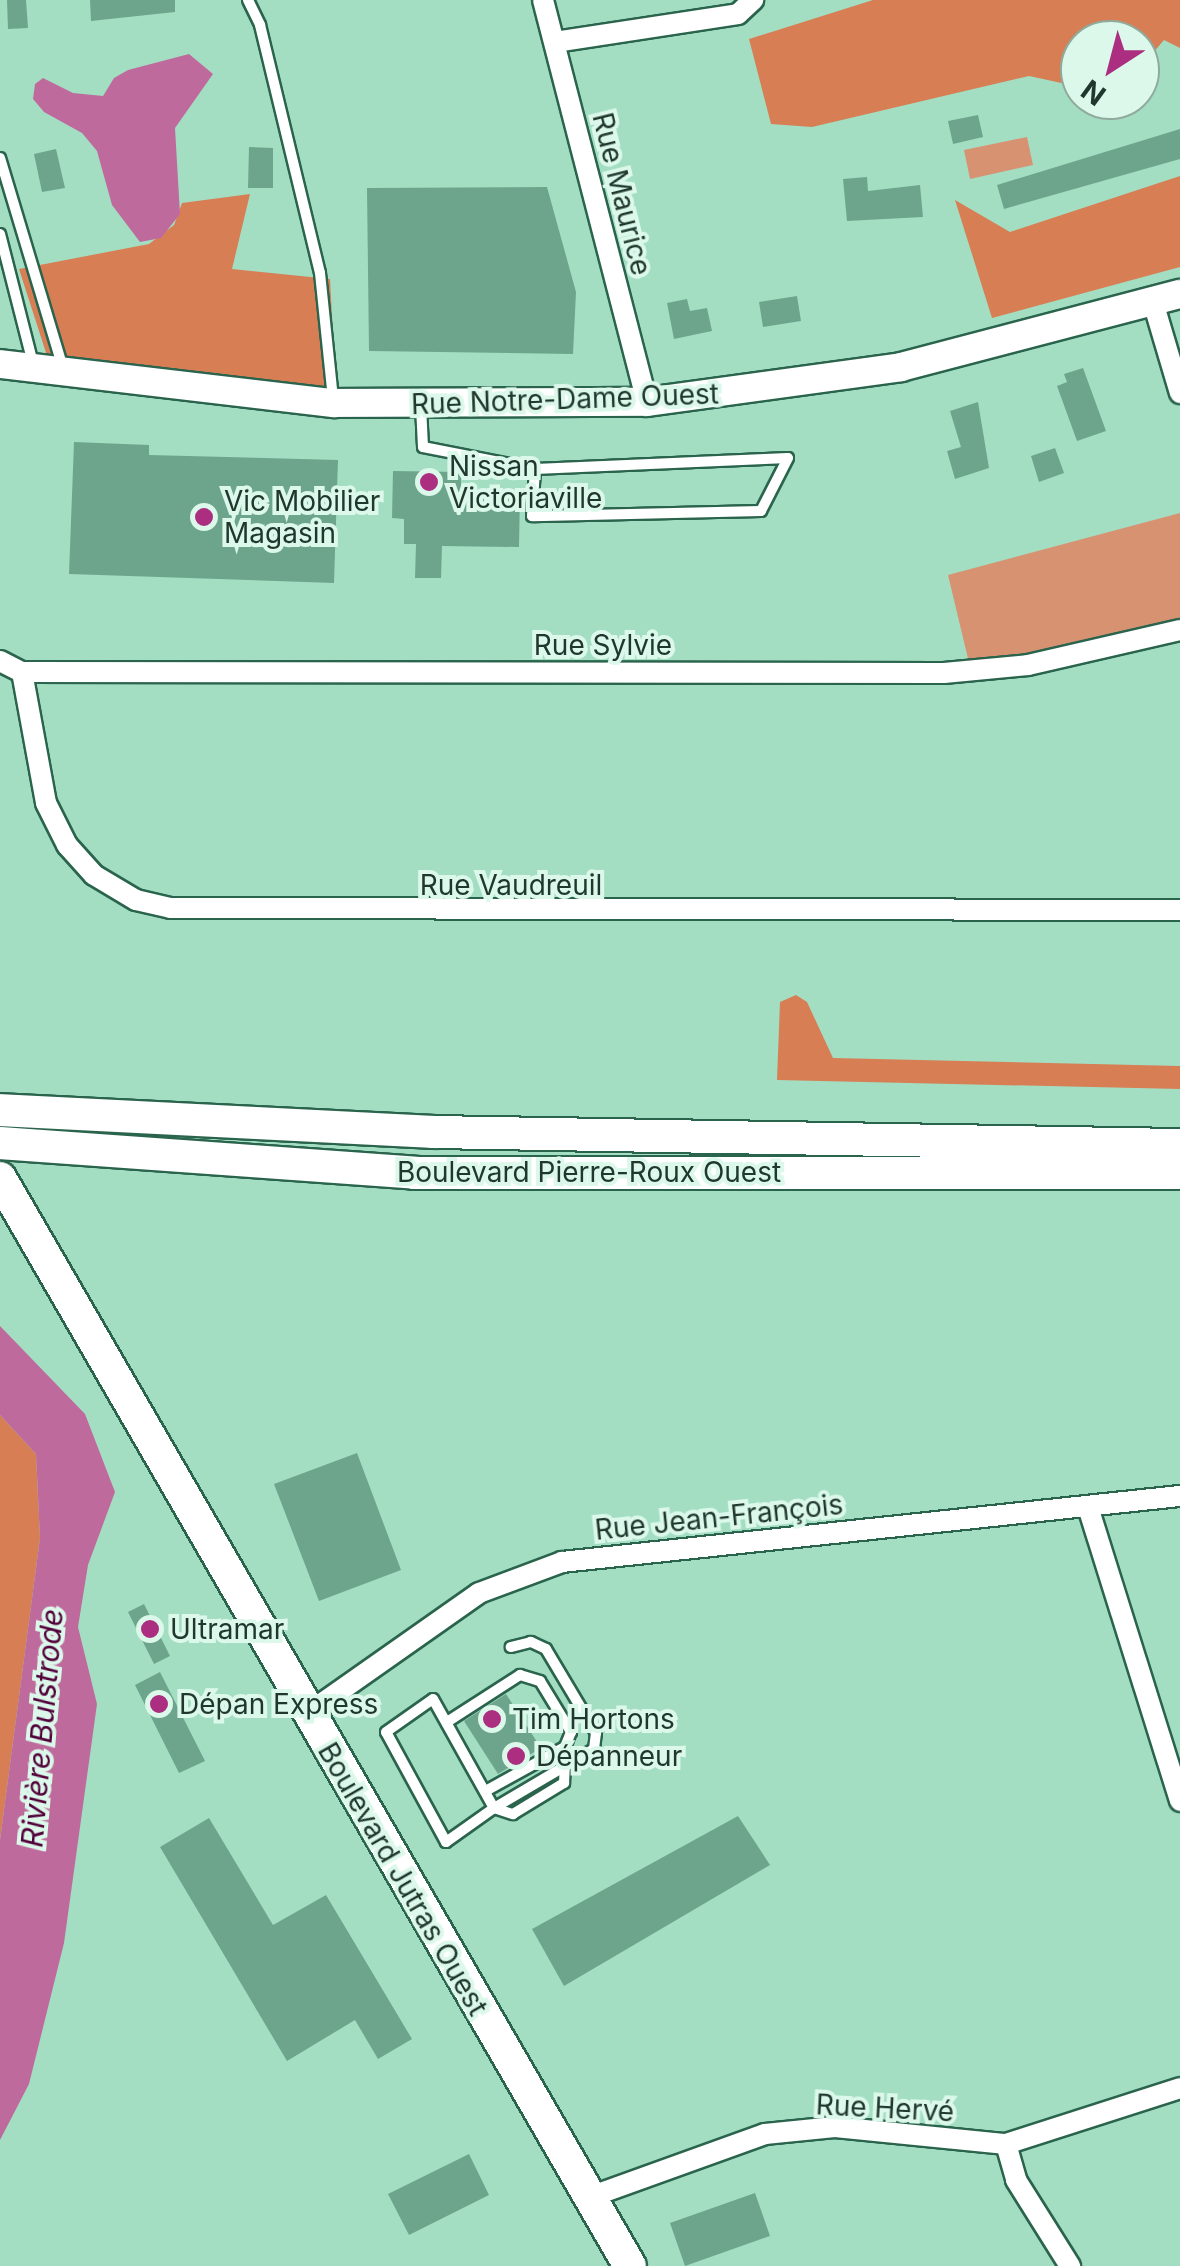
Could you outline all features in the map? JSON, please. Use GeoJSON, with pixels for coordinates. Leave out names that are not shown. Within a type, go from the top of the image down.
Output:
{"type":"FeatureCollection","features":[{"type":"Feature","properties":{"kind":"main road","name":"Boulevard Pierre-Roux Ouest"},"geometry":{"type":"LineString","coordinates":[[0,1110],[433,1132],[1180,1146]]}},
{"type":"Feature","properties":{"kind":"main road","name":"Boulevard Pierre-Roux Ouest"},"geometry":{"type":"LineString","coordinates":[[0,1143],[414,1173],[1180,1173]]}},
{"type":"Feature","properties":{"kind":"main road","name":"Boulevard Jutras Ouest"},"geometry":{"type":"LineString","coordinates":[[0,1178],[306,1714],[630,2266]]}},
{"type":"Feature","properties":{"kind":"street","name":"Rue Maurice"},"geometry":{"type":"LineString","coordinates":[[543,0],[647,402]]}},
{"type":"Feature","properties":{"kind":"street"},"geometry":{"type":"LineString","coordinates":[[555,42],[752,3]]}},
{"type":"Feature","properties":{"kind":"street","name":"Rue Notre-Dame Ouest"},"geometry":{"type":"LineString","coordinates":[[0,364],[334,403],[421,405],[489,394],[647,402],[901,367],[1167,298]]}},
{"type":"Feature","properties":{"kind":"street"},"geometry":{"type":"LineString","coordinates":[[1167,298],[1180,393]]}},
{"type":"Feature","properties":{"kind":"street","name":"Rue Sylvie"},"geometry":{"type":"LineString","coordinates":[[22,672],[944,673],[1028,665],[1180,630]]}},
{"type":"Feature","properties":{"kind":"street"},"geometry":{"type":"LineString","coordinates":[[0,662],[22,672]]}},
{"type":"Feature","properties":{"kind":"street","name":"Rue Vaudreuil"},"geometry":{"type":"LineString","coordinates":[[22,672],[46,803],[67,845],[94,875],[136,900],[170,908],[1180,910]]}},
{"type":"Feature","properties":{"kind":"street","name":"Rue Jean-François"},"geometry":{"type":"LineString","coordinates":[[306,1714],[479,1592],[562,1562],[1180,1496]]}},
{"type":"Feature","properties":{"kind":"street"},"geometry":{"type":"LineString","coordinates":[[1088,1507],[1180,1801]]}},
{"type":"Feature","properties":{"kind":"street","name":"Rue Hervé"},"geometry":{"type":"LineString","coordinates":[[590,2197],[765,2134],[835,2127],[1006,2144],[1180,2088]]}},
{"type":"Feature","properties":{"kind":"street"},"geometry":{"type":"LineString","coordinates":[[1006,2144],[1016,2180],[1070,2266]]}},
{"type":"Feature","properties":{"kind":"lane"},"geometry":{"type":"LineString","coordinates":[[248,0],[260,25],[316,255],[334,403]]}},
{"type":"Feature","properties":{"kind":"lane"},"geometry":{"type":"LineString","coordinates":[[0,158],[65,374]]}},
{"type":"Feature","properties":{"kind":"lane"},"geometry":{"type":"LineString","coordinates":[[0,234],[34,369]]}},
{"type":"Feature","properties":{"kind":"lane"},"geometry":{"type":"LineString","coordinates":[[421,405],[423,447],[535,469],[788,458],[762,511],[532,516],[535,469]]}},
{"type":"Feature","properties":{"kind":"lane"},"geometry":{"type":"LineString","coordinates":[[494,1808],[433,1699],[386,1732],[446,1842],[494,1808],[594,1749],[596,1733],[546,1649],[532,1642],[511,1646]]}},
{"type":"Feature","properties":{"kind":"lane"},"geometry":{"type":"LineString","coordinates":[[446,1722],[520,1675],[540,1681],[571,1732],[565,1747],[487,1790]]}},
{"type":"Feature","properties":{"kind":"shaded area"},"geometry":{"type":"Polygon","coordinates":[[[873,0],[1180,0],[1180,48],[1164,40],[1160,45],[1160,20],[1060,20],[1060,83],[1029,76],[812,127],[771,124],[749,39],[873,0]]]}},
{"type":"Feature","properties":{"kind":"shaded area"},"geometry":{"type":"Polygon","coordinates":[[[1027,137],[1033,165],[970,179],[964,150],[1027,137]]]}},
{"type":"Feature","properties":{"kind":"shaded area"},"geometry":{"type":"Polygon","coordinates":[[[1180,176],[1180,267],[992,318],[955,200],[1010,232],[1180,176]]]}},
{"type":"Feature","properties":{"kind":"shaded area"},"geometry":{"type":"Polygon","coordinates":[[[250,194],[232,269],[330,279],[336,390],[48,359],[19,269],[149,244],[174,225],[182,203],[250,194]]]}},
{"type":"Feature","properties":{"kind":"shaded area"},"geometry":{"type":"Polygon","coordinates":[[[1180,513],[1180,630],[971,671],[948,575],[1180,513]]]}},
{"type":"Feature","properties":{"kind":"shaded area"},"geometry":{"type":"Polygon","coordinates":[[[796,995],[807,1002],[833,1058],[1180,1066],[1180,1089],[777,1080],[780,1002],[796,995]]]}},
{"type":"Feature","properties":{"kind":"shaded area"},"geometry":{"type":"Polygon","coordinates":[[[0,1415],[36,1454],[40,1538],[0,1840],[0,1415]]]}},
{"type":"Feature","properties":{"kind":"water"},"geometry":{"type":"Polygon","coordinates":[[[189,54],[213,74],[175,128],[180,214],[161,238],[140,242],[112,205],[97,151],[82,133],[44,112],[33,99],[35,84],[43,78],[73,93],[103,96],[114,78],[128,70],[189,54]]]}},
{"type":"Feature","properties":{"kind":"water","name":"Rivière Bulstrode"},"geometry":{"type":"Polygon","coordinates":[[[0,1326],[85,1414],[115,1492],[88,1565],[78,1627],[97,1704],[64,1943],[29,2084],[0,2140],[0,1840],[40,1538],[36,1454],[0,1415],[0,1326]]]}},
{"type":"Feature","properties":{"kind":"building"},"geometry":{"type":"Polygon","coordinates":[[[7,0],[26,0],[28,28],[8,29],[7,0]]]}},
{"type":"Feature","properties":{"kind":"building"},"geometry":{"type":"Polygon","coordinates":[[[90,0],[175,0],[175,12],[91,21],[90,0]]]}},
{"type":"Feature","properties":{"kind":"building"},"geometry":{"type":"Polygon","coordinates":[[[978,115],[983,137],[953,144],[948,121],[978,115]]]}},
{"type":"Feature","properties":{"kind":"building"},"geometry":{"type":"Polygon","coordinates":[[[1180,129],[1180,159],[1004,209],[997,185],[1180,129]]]}},
{"type":"Feature","properties":{"kind":"building"},"geometry":{"type":"Polygon","coordinates":[[[249,147],[273,148],[273,188],[248,188],[249,147]]]}},
{"type":"Feature","properties":{"kind":"building"},"geometry":{"type":"Polygon","coordinates":[[[56,149],[65,188],[42,192],[34,154],[56,149]]]}},
{"type":"Feature","properties":{"kind":"building"},"geometry":{"type":"Polygon","coordinates":[[[867,177],[868,191],[920,185],[923,217],[847,221],[843,179],[867,177]]]}},
{"type":"Feature","properties":{"kind":"building"},"geometry":{"type":"Polygon","coordinates":[[[547,187],[576,292],[573,354],[369,351],[367,188],[547,187]]]}},
{"type":"Feature","properties":{"kind":"building"},"geometry":{"type":"Polygon","coordinates":[[[797,296],[801,321],[763,327],[759,302],[797,296]]]}},
{"type":"Feature","properties":{"kind":"building"},"geometry":{"type":"Polygon","coordinates":[[[687,299],[690,311],[707,308],[712,331],[674,339],[667,303],[687,299]]]}},
{"type":"Feature","properties":{"kind":"building"},"geometry":{"type":"Polygon","coordinates":[[[1083,368],[1106,431],[1077,441],[1057,386],[1067,382],[1064,374],[1083,368]]]}},
{"type":"Feature","properties":{"kind":"building"},"geometry":{"type":"Polygon","coordinates":[[[978,402],[989,468],[955,479],[947,451],[961,447],[950,411],[978,402]]]}},
{"type":"Feature","properties":{"kind":"building","name":"Vic Mobilier Magasin"},"geometry":{"type":"Polygon","coordinates":[[[74,442],[149,445],[149,455],[338,460],[334,583],[69,574],[74,442]]]}},
{"type":"Feature","properties":{"kind":"building"},"geometry":{"type":"Polygon","coordinates":[[[1055,448],[1064,473],[1039,482],[1031,456],[1055,448]]]}},
{"type":"Feature","properties":{"kind":"building"},"geometry":{"type":"Polygon","coordinates":[[[393,471],[461,472],[461,492],[520,493],[519,547],[442,546],[441,578],[415,578],[416,544],[404,544],[404,519],[392,518],[393,471]]]}},
{"type":"Feature","properties":{"kind":"building"},"geometry":{"type":"Polygon","coordinates":[[[357,1453],[401,1570],[319,1601],[274,1484],[357,1453]]]}},
{"type":"Feature","properties":{"kind":"building"},"geometry":{"type":"Polygon","coordinates":[[[144,1604],[170,1656],[154,1664],[128,1612],[144,1604]]]}},
{"type":"Feature","properties":{"kind":"building"},"geometry":{"type":"Polygon","coordinates":[[[160,1672],[205,1761],[179,1773],[135,1685],[160,1672]]]}},
{"type":"Feature","properties":{"kind":"building"},"geometry":{"type":"Polygon","coordinates":[[[506,1694],[541,1748],[498,1774],[464,1721],[506,1694]]]}},
{"type":"Feature","properties":{"kind":"building"},"geometry":{"type":"Polygon","coordinates":[[[738,1816],[770,1865],[564,1986],[532,1929],[738,1816]]]}},
{"type":"Feature","properties":{"kind":"building"},"geometry":{"type":"Polygon","coordinates":[[[209,1818],[273,1925],[326,1895],[412,2039],[378,2059],[355,2020],[287,2061],[160,1847],[209,1818]]]}},
{"type":"Feature","properties":{"kind":"building"},"geometry":{"type":"Polygon","coordinates":[[[469,2154],[489,2195],[409,2235],[388,2194],[469,2154]]]}},
{"type":"Feature","properties":{"kind":"building"},"geometry":{"type":"Polygon","coordinates":[[[755,2193],[770,2236],[685,2266],[670,2223],[755,2193]]]}},
{"type":"Feature","properties":{"kind":"place","name":"Nissan Victoriaville"},"geometry":{"type":"Point","coordinates":[429,482]}},
{"type":"Feature","properties":{"kind":"place","name":"Vic Mobilier Magasin"},"geometry":{"type":"Point","coordinates":[204,517]}},
{"type":"Feature","properties":{"kind":"place","name":"Ultramar"},"geometry":{"type":"Point","coordinates":[150,1629]}},
{"type":"Feature","properties":{"kind":"place","name":"Dépan Express"},"geometry":{"type":"Point","coordinates":[159,1704]}},
{"type":"Feature","properties":{"kind":"place","name":"Tim Hortons"},"geometry":{"type":"Point","coordinates":[492,1719]}},
{"type":"Feature","properties":{"kind":"place","name":"Dépanneur"},"geometry":{"type":"Point","coordinates":[516,1756]}}]}
